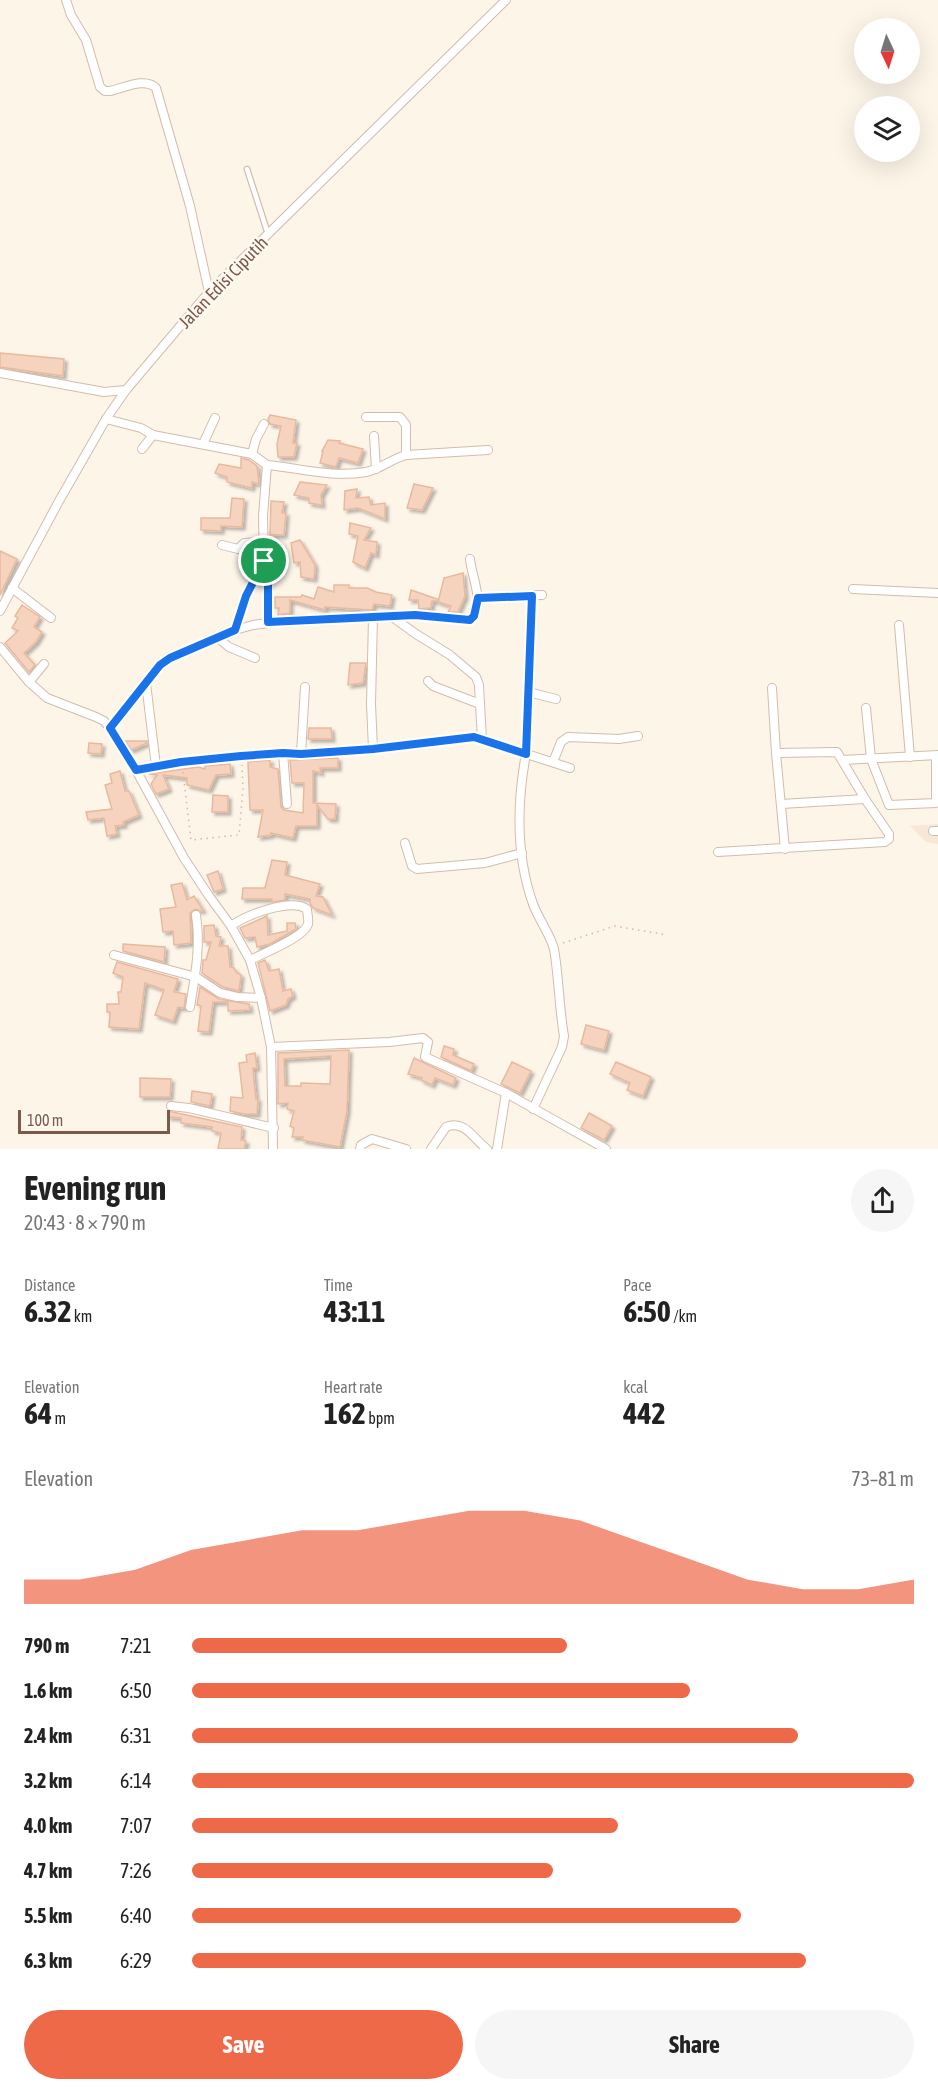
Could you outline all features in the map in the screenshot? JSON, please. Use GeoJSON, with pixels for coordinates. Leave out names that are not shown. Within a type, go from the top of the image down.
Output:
{"type":"FeatureCollection","features":[{"type":"Feature","properties":{"kind":"street"},"geometry":{"type":"LineString","coordinates":[[66,0],[86,40],[100,87],[105,91],[110,91],[144,82],[156,88],[190,206],[209,292]]}},
{"type":"Feature","properties":{"kind":"street","name":"Jalan Edisi Ciputih"},"geometry":{"type":"LineString","coordinates":[[1,607],[106,419],[126,390],[209,292],[506,0]]}},
{"type":"Feature","properties":{"kind":"street"},"geometry":{"type":"LineString","coordinates":[[0,373],[104,392],[126,390]]}},
{"type":"Feature","properties":{"kind":"street"},"geometry":{"type":"LineString","coordinates":[[366,417],[400,417],[404,420],[406,455]]}},
{"type":"Feature","properties":{"kind":"street"},"geometry":{"type":"LineString","coordinates":[[203,444],[215,418]]}},
{"type":"Feature","properties":{"kind":"street"},"geometry":{"type":"LineString","coordinates":[[106,419],[141,428],[153,435],[252,454],[267,465],[349,474],[376,469],[395,458],[406,455],[488,450]]}},
{"type":"Feature","properties":{"kind":"street"},"geometry":{"type":"LineString","coordinates":[[252,454],[256,439],[264,424]]}},
{"type":"Feature","properties":{"kind":"street"},"geometry":{"type":"LineString","coordinates":[[142,449],[153,435]]}},
{"type":"Feature","properties":{"kind":"street"},"geometry":{"type":"LineString","coordinates":[[374,436],[376,469]]}},
{"type":"Feature","properties":{"kind":"street"},"geometry":{"type":"LineString","coordinates":[[235,630],[246,596],[264,561],[263,516],[267,465]]}},
{"type":"Feature","properties":{"kind":"street"},"geometry":{"type":"LineString","coordinates":[[222,545],[238,549],[244,543],[263,542]]}},
{"type":"Feature","properties":{"kind":"street"},"geometry":{"type":"LineString","coordinates":[[110,728],[160,665],[170,658],[235,630],[268,622],[390,616],[415,615],[470,620],[474,616],[478,598],[470,559]]}},
{"type":"Feature","properties":{"kind":"street"},"geometry":{"type":"LineString","coordinates":[[264,561],[279,567],[279,571],[268,583],[268,622]]}},
{"type":"Feature","properties":{"kind":"street"},"geometry":{"type":"LineString","coordinates":[[12,588],[51,618]]}},
{"type":"Feature","properties":{"kind":"street"},"geometry":{"type":"LineString","coordinates":[[853,589],[938,593]]}},
{"type":"Feature","properties":{"kind":"street"},"geometry":{"type":"LineString","coordinates":[[478,598],[542,595]]}},
{"type":"Feature","properties":{"kind":"street"},"geometry":{"type":"LineString","coordinates":[[532,596],[526,754],[520,815],[522,853],[532,901],[539,920],[554,947],[564,1036],[562,1047],[533,1109]]}},
{"type":"Feature","properties":{"kind":"street"},"geometry":{"type":"LineString","coordinates":[[390,616],[450,655],[476,677],[479,685],[482,739]]}},
{"type":"Feature","properties":{"kind":"street"},"geometry":{"type":"LineString","coordinates":[[373,617],[371,704],[373,749]]}},
{"type":"Feature","properties":{"kind":"street"},"geometry":{"type":"LineString","coordinates":[[899,625],[910,757]]}},
{"type":"Feature","properties":{"kind":"street"},"geometry":{"type":"LineString","coordinates":[[219,638],[229,647],[255,658]]}},
{"type":"Feature","properties":{"kind":"street"},"geometry":{"type":"LineString","coordinates":[[0,647],[28,681],[47,698],[96,717],[110,728],[136,770],[184,858],[208,896],[231,926],[250,960],[272,1047],[273,1149]]}},
{"type":"Feature","properties":{"kind":"street"},"geometry":{"type":"LineString","coordinates":[[28,681],[44,664]]}},
{"type":"Feature","properties":{"kind":"street"},"geometry":{"type":"LineString","coordinates":[[428,681],[433,686],[480,704]]}},
{"type":"Feature","properties":{"kind":"street"},"geometry":{"type":"LineString","coordinates":[[146,683],[156,766]]}},
{"type":"Feature","properties":{"kind":"street"},"geometry":{"type":"LineString","coordinates":[[301,754],[305,687]]}},
{"type":"Feature","properties":{"kind":"street"},"geometry":{"type":"LineString","coordinates":[[772,688],[785,849]]}},
{"type":"Feature","properties":{"kind":"street"},"geometry":{"type":"LineString","coordinates":[[528,692],[556,699]]}},
{"type":"Feature","properties":{"kind":"street"},"geometry":{"type":"LineString","coordinates":[[842,760],[870,759],[910,757],[937,755],[936,803],[889,805],[870,759],[866,708]]}},
{"type":"Feature","properties":{"kind":"street"},"geometry":{"type":"LineString","coordinates":[[553,762],[561,742],[568,737],[610,740],[638,736]]}},
{"type":"Feature","properties":{"kind":"street"},"geometry":{"type":"LineString","coordinates":[[136,770],[181,762],[241,756],[373,749],[474,737],[570,768]]}},
{"type":"Feature","properties":{"kind":"street"},"geometry":{"type":"LineString","coordinates":[[718,852],[885,842],[889,839],[889,834],[837,752],[776,753]]}},
{"type":"Feature","properties":{"kind":"street"},"geometry":{"type":"LineString","coordinates":[[283,753],[287,804]]}},
{"type":"Feature","properties":{"kind":"street"},"geometry":{"type":"LineString","coordinates":[[781,804],[865,799]]}},
{"type":"Feature","properties":{"kind":"street"},"geometry":{"type":"LineString","coordinates":[[405,843],[412,866],[417,870],[485,862],[522,853]]}},
{"type":"Feature","properties":{"kind":"street"},"geometry":{"type":"LineString","coordinates":[[231,926],[241,919],[260,912],[301,905],[307,909],[309,923],[305,930],[298,936],[250,960]]}},
{"type":"Feature","properties":{"kind":"street"},"geometry":{"type":"LineString","coordinates":[[190,1007],[196,977],[199,937],[196,915]]}},
{"type":"Feature","properties":{"kind":"street"},"geometry":{"type":"LineString","coordinates":[[114,955],[196,977],[220,993],[261,998]]}},
{"type":"Feature","properties":{"kind":"street"},"geometry":{"type":"LineString","coordinates":[[272,1047],[427,1039],[425,1057],[506,1093],[606,1149]]}},
{"type":"Feature","properties":{"kind":"street"},"geometry":{"type":"LineString","coordinates":[[497,1149],[506,1093]]}},
{"type":"Feature","properties":{"kind":"street"},"geometry":{"type":"LineString","coordinates":[[171,1106],[189,1108],[274,1128]]}},
{"type":"Feature","properties":{"kind":"street"},"geometry":{"type":"LineString","coordinates":[[431,1149],[446,1126],[455,1125],[467,1129],[476,1142],[487,1149]]}},
{"type":"Feature","properties":{"kind":"street"},"geometry":{"type":"LineString","coordinates":[[360,1149],[361,1144],[372,1139],[406,1149]]}},
{"type":"Feature","properties":{"kind":"lane"},"geometry":{"type":"LineString","coordinates":[[247,169],[268,234]]}},
{"type":"Feature","properties":{"kind":"path"},"geometry":{"type":"LineString","coordinates":[[181,762],[191,840],[239,835],[243,789],[241,756]]}},
{"type":"Feature","properties":{"kind":"path"},"geometry":{"type":"LineString","coordinates":[[554,947],[615,926],[667,935]]}},
{"type":"Feature","properties":{"kind":"shaded area"},"geometry":{"type":"Polygon","coordinates":[[[938,824],[938,844],[926,842],[910,826],[938,824]]]}},
{"type":"Feature","properties":{"kind":"building"},"geometry":{"type":"Polygon","coordinates":[[[0,353],[64,359],[63,376],[0,367],[0,353]]]}},
{"type":"Feature","properties":{"kind":"building"},"geometry":{"type":"Polygon","coordinates":[[[270,415],[296,420],[293,443],[297,443],[294,457],[278,457],[277,444],[281,426],[270,424],[268,419],[270,415]]]}},
{"type":"Feature","properties":{"kind":"building"},"geometry":{"type":"Polygon","coordinates":[[[328,440],[340,441],[339,443],[363,449],[358,463],[339,458],[336,467],[320,463],[322,451],[328,440]]]}},
{"type":"Feature","properties":{"kind":"building"},"geometry":{"type":"Polygon","coordinates":[[[241,458],[257,466],[259,484],[252,482],[252,488],[227,482],[227,477],[215,473],[219,464],[241,468],[241,458]]]}},
{"type":"Feature","properties":{"kind":"building"},"geometry":{"type":"Polygon","coordinates":[[[300,482],[327,485],[321,495],[322,505],[309,503],[309,498],[294,495],[300,482]]]}},
{"type":"Feature","properties":{"kind":"building"},"geometry":{"type":"Polygon","coordinates":[[[414,484],[433,488],[422,510],[407,508],[414,484]]]}},
{"type":"Feature","properties":{"kind":"building"},"geometry":{"type":"Polygon","coordinates":[[[357,489],[356,498],[369,497],[371,505],[385,503],[385,519],[358,508],[344,510],[345,491],[357,489]]]}},
{"type":"Feature","properties":{"kind":"building"},"geometry":{"type":"Polygon","coordinates":[[[232,498],[244,499],[242,527],[221,526],[221,531],[201,530],[201,518],[230,518],[232,498]]]}},
{"type":"Feature","properties":{"kind":"building"},"geometry":{"type":"Polygon","coordinates":[[[271,501],[284,502],[282,513],[286,513],[284,535],[270,535],[271,501]]]}},
{"type":"Feature","properties":{"kind":"building"},"geometry":{"type":"Polygon","coordinates":[[[350,523],[371,528],[364,540],[377,542],[376,555],[371,553],[365,568],[353,562],[358,536],[349,534],[350,523]]]}},
{"type":"Feature","properties":{"kind":"building"},"geometry":{"type":"Polygon","coordinates":[[[300,540],[315,565],[314,579],[301,577],[300,562],[294,563],[291,543],[300,540]]]}},
{"type":"Feature","properties":{"kind":"building"},"geometry":{"type":"Polygon","coordinates":[[[0,551],[17,559],[0,595],[0,551]]]}},
{"type":"Feature","properties":{"kind":"building"},"geometry":{"type":"Polygon","coordinates":[[[463,573],[465,596],[458,612],[448,612],[451,606],[438,602],[444,578],[463,573]]]}},
{"type":"Feature","properties":{"kind":"building"},"geometry":{"type":"Polygon","coordinates":[[[334,585],[367,588],[392,595],[390,606],[374,604],[372,610],[325,607],[325,610],[290,600],[290,613],[278,615],[279,608],[275,608],[275,597],[301,597],[302,595],[314,599],[318,587],[334,592],[334,585]]]}},
{"type":"Feature","properties":{"kind":"building"},"geometry":{"type":"Polygon","coordinates":[[[411,590],[437,599],[437,601],[432,601],[431,608],[419,609],[418,600],[409,600],[411,590]]]}},
{"type":"Feature","properties":{"kind":"building"},"geometry":{"type":"Polygon","coordinates":[[[22,605],[40,617],[34,627],[42,632],[36,642],[24,653],[35,665],[29,672],[5,643],[18,631],[12,628],[18,618],[15,616],[22,605]]]}},
{"type":"Feature","properties":{"kind":"building"},"geometry":{"type":"Polygon","coordinates":[[[350,663],[366,663],[363,683],[348,685],[350,663]]]}},
{"type":"Feature","properties":{"kind":"building"},"geometry":{"type":"Polygon","coordinates":[[[309,728],[331,728],[332,739],[308,739],[309,728]]]}},
{"type":"Feature","properties":{"kind":"building"},"geometry":{"type":"Polygon","coordinates":[[[125,741],[147,741],[147,743],[131,750],[125,741]]]}},
{"type":"Feature","properties":{"kind":"building"},"geometry":{"type":"Polygon","coordinates":[[[89,743],[102,744],[101,754],[88,753],[89,743]]]}},
{"type":"Feature","properties":{"kind":"building"},"geometry":{"type":"Polygon","coordinates":[[[338,758],[338,768],[320,768],[321,773],[313,771],[313,803],[336,804],[335,819],[328,819],[317,805],[317,826],[296,826],[293,838],[271,833],[271,835],[258,837],[263,810],[250,810],[248,762],[270,760],[270,767],[278,769],[281,807],[284,810],[303,813],[304,783],[292,783],[290,760],[338,758]]]}},
{"type":"Feature","properties":{"kind":"building"},"geometry":{"type":"Polygon","coordinates":[[[230,764],[231,774],[216,775],[209,790],[187,785],[187,778],[163,775],[169,789],[156,794],[151,784],[157,775],[149,774],[198,767],[205,769],[205,766],[230,764]]]}},
{"type":"Feature","properties":{"kind":"building"},"geometry":{"type":"Polygon","coordinates":[[[120,771],[125,791],[129,791],[139,815],[123,822],[124,825],[115,826],[117,834],[107,836],[104,818],[88,820],[86,812],[112,809],[105,785],[112,783],[110,774],[120,771]]]}},
{"type":"Feature","properties":{"kind":"building"},"geometry":{"type":"Polygon","coordinates":[[[213,795],[228,796],[228,812],[212,812],[213,795]]]}},
{"type":"Feature","properties":{"kind":"building"},"geometry":{"type":"Polygon","coordinates":[[[272,860],[287,862],[285,875],[320,884],[316,896],[323,897],[332,915],[313,908],[310,899],[285,894],[285,900],[272,902],[272,899],[242,899],[243,888],[265,888],[272,860]]]}},
{"type":"Feature","properties":{"kind":"building"},"geometry":{"type":"Polygon","coordinates":[[[218,871],[223,889],[214,892],[207,875],[218,871]]]}},
{"type":"Feature","properties":{"kind":"building"},"geometry":{"type":"Polygon","coordinates":[[[182,883],[187,900],[194,896],[203,910],[195,909],[190,913],[191,943],[174,945],[173,931],[163,932],[160,909],[176,907],[171,885],[182,883]]]}},
{"type":"Feature","properties":{"kind":"building"},"geometry":{"type":"Polygon","coordinates":[[[267,916],[268,935],[287,931],[287,923],[295,923],[296,929],[270,944],[257,947],[255,937],[245,938],[240,928],[267,916]]]}},
{"type":"Feature","properties":{"kind":"building"},"geometry":{"type":"Polygon","coordinates":[[[214,925],[216,936],[221,937],[219,946],[228,946],[230,967],[241,975],[239,991],[223,987],[202,973],[203,960],[206,960],[211,942],[204,942],[204,926],[214,925]]]}},
{"type":"Feature","properties":{"kind":"building"},"geometry":{"type":"Polygon","coordinates":[[[123,944],[165,947],[164,962],[123,951],[123,944]]]}},
{"type":"Feature","properties":{"kind":"building"},"geometry":{"type":"Polygon","coordinates":[[[265,960],[269,971],[279,969],[283,991],[291,989],[293,996],[288,999],[286,1005],[270,1011],[258,963],[265,960]]]}},
{"type":"Feature","properties":{"kind":"building"},"geometry":{"type":"Polygon","coordinates":[[[117,962],[178,979],[174,992],[186,994],[184,1008],[178,1007],[173,1021],[155,1015],[164,990],[145,983],[139,1029],[109,1027],[110,1012],[107,1012],[107,1004],[119,1004],[118,992],[121,992],[123,977],[113,973],[117,962]]]}},
{"type":"Feature","properties":{"kind":"building"},"geometry":{"type":"Polygon","coordinates":[[[200,987],[219,999],[249,1004],[250,1010],[228,1011],[228,1002],[213,1002],[209,1032],[198,1031],[201,1006],[197,1005],[200,987]]]}},
{"type":"Feature","properties":{"kind":"building"},"geometry":{"type":"Polygon","coordinates":[[[586,1025],[609,1031],[604,1050],[581,1044],[586,1025]]]}},
{"type":"Feature","properties":{"kind":"building"},"geometry":{"type":"Polygon","coordinates":[[[444,1046],[454,1049],[453,1055],[474,1064],[471,1071],[441,1057],[444,1046]]]}},
{"type":"Feature","properties":{"kind":"building"},"geometry":{"type":"Polygon","coordinates":[[[349,1050],[347,1111],[340,1147],[302,1140],[303,1137],[292,1137],[294,1128],[290,1126],[294,1111],[287,1109],[288,1103],[278,1104],[278,1053],[349,1050]],[[331,1056],[284,1059],[285,1086],[301,1086],[301,1083],[330,1084],[331,1056]]]}},
{"type":"Feature","properties":{"kind":"building"},"geometry":{"type":"Polygon","coordinates":[[[255,1053],[257,1068],[253,1068],[256,1099],[258,1099],[257,1114],[230,1111],[231,1097],[243,1098],[239,1063],[247,1062],[246,1055],[255,1053]]]}},
{"type":"Feature","properties":{"kind":"building"},"geometry":{"type":"Polygon","coordinates":[[[414,1058],[456,1078],[453,1085],[435,1078],[432,1085],[421,1080],[422,1078],[408,1074],[414,1058]]]}},
{"type":"Feature","properties":{"kind":"building"},"geometry":{"type":"Polygon","coordinates":[[[512,1062],[531,1071],[520,1093],[501,1084],[512,1062]]]}},
{"type":"Feature","properties":{"kind":"building"},"geometry":{"type":"Polygon","coordinates":[[[616,1062],[651,1077],[643,1096],[627,1090],[630,1083],[610,1074],[616,1062]]]}},
{"type":"Feature","properties":{"kind":"building"},"geometry":{"type":"Polygon","coordinates":[[[140,1078],[171,1079],[170,1097],[140,1097],[140,1078]]]}},
{"type":"Feature","properties":{"kind":"building"},"geometry":{"type":"Polygon","coordinates":[[[192,1091],[212,1094],[210,1106],[191,1102],[192,1091]]]}},
{"type":"Feature","properties":{"kind":"building"},"geometry":{"type":"Polygon","coordinates":[[[168,1111],[242,1127],[241,1140],[246,1141],[244,1149],[218,1149],[221,1133],[212,1131],[212,1127],[181,1123],[181,1118],[168,1117],[168,1111]]]}},
{"type":"Feature","properties":{"kind":"building"},"geometry":{"type":"Polygon","coordinates":[[[589,1113],[612,1126],[604,1140],[581,1128],[589,1113]]]}},
{"type":"Feature","properties":{"kind":"route"},"geometry":{"type":"LineString","coordinates":[[264,561],[279,567],[277,574],[268,583],[268,622],[415,615],[470,620],[474,616],[478,598],[532,596],[526,754],[474,737],[373,749],[241,756],[181,762],[136,770],[110,728],[160,665],[170,658],[235,630],[246,596],[264,561]]}}]}
